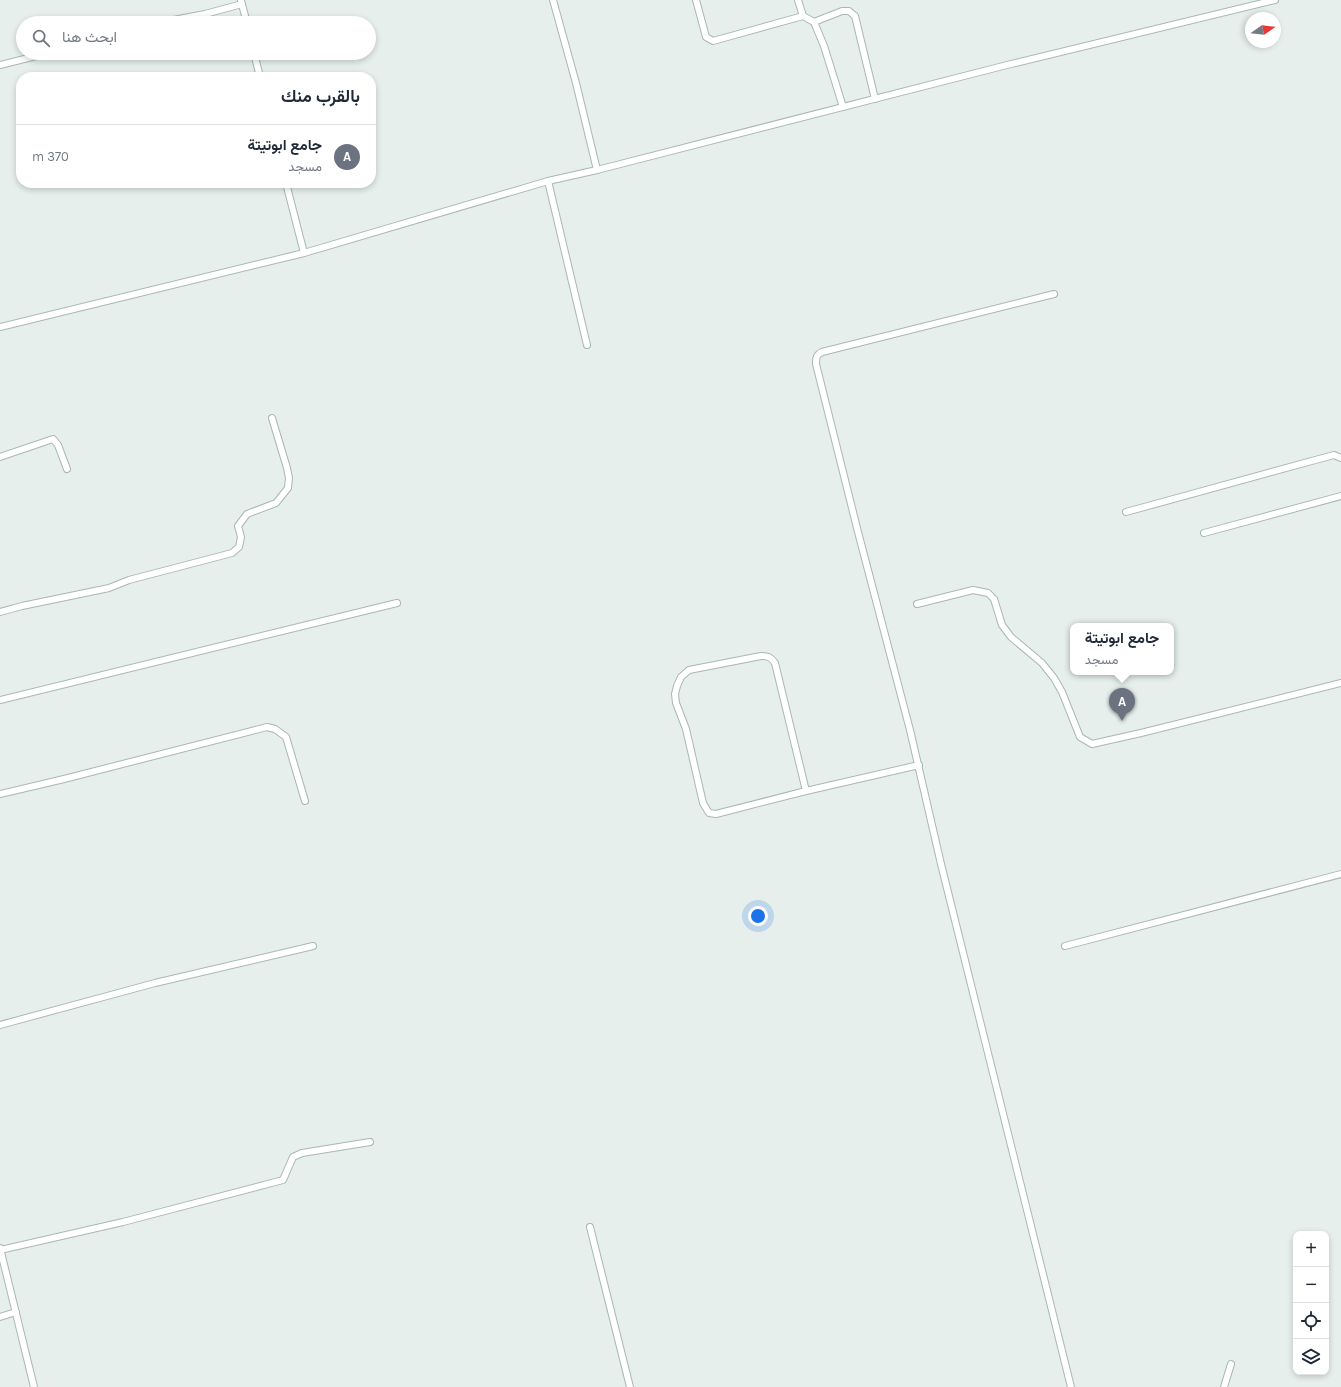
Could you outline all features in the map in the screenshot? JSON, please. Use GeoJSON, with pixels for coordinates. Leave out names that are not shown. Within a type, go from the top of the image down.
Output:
{"type":"FeatureCollection","features":[{"type":"Feature","properties":{"kind":"street"},"geometry":{"type":"LineString","coordinates":[[553,0],[576,83],[596,170]]}},
{"type":"Feature","properties":{"kind":"street"},"geometry":{"type":"LineString","coordinates":[[696,0],[706,37],[713,41],[803,16]]}},
{"type":"Feature","properties":{"kind":"street"},"geometry":{"type":"LineString","coordinates":[[798,0],[803,16],[814,22],[824,46],[843,107]]}},
{"type":"Feature","properties":{"kind":"street"},"geometry":{"type":"LineString","coordinates":[[0,327],[304,253],[548,181],[1015,63],[1275,0]]}},
{"type":"Feature","properties":{"kind":"street"},"geometry":{"type":"LineString","coordinates":[[195,16],[242,2],[245,16]]}},
{"type":"Feature","properties":{"kind":"street"},"geometry":{"type":"LineString","coordinates":[[814,22],[842,10],[855,16],[875,99]]}},
{"type":"Feature","properties":{"kind":"street"},"geometry":{"type":"LineString","coordinates":[[0,65],[20,60]]}},
{"type":"Feature","properties":{"kind":"street"},"geometry":{"type":"LineString","coordinates":[[256,60],[259,72]]}},
{"type":"Feature","properties":{"kind":"street"},"geometry":{"type":"LineString","coordinates":[[548,181],[587,345]]}},
{"type":"Feature","properties":{"kind":"street"},"geometry":{"type":"LineString","coordinates":[[287,188],[304,253]]}},
{"type":"Feature","properties":{"kind":"street"},"geometry":{"type":"LineString","coordinates":[[1054,294],[822,352],[818,354],[816,358],[818,372],[918,765],[1071,1387]]}},
{"type":"Feature","properties":{"kind":"street"},"geometry":{"type":"LineString","coordinates":[[0,612],[109,588],[129,580],[232,552],[239,547],[241,537],[238,526],[246,514],[276,503],[288,488],[289,478],[287,468],[272,418]]}},
{"type":"Feature","properties":{"kind":"street"},"geometry":{"type":"LineString","coordinates":[[0,457],[53,439],[58,445],[67,469]]}},
{"type":"Feature","properties":{"kind":"street"},"geometry":{"type":"LineString","coordinates":[[1126,512],[1334,455],[1341,458]]}},
{"type":"Feature","properties":{"kind":"street"},"geometry":{"type":"LineString","coordinates":[[1204,533],[1341,496]]}},
{"type":"Feature","properties":{"kind":"street"},"geometry":{"type":"LineString","coordinates":[[917,604],[972,590],[988,593],[994,599],[1002,625],[1011,637],[1042,663],[1054,678],[1062,692],[1080,737],[1092,744],[1341,683]]}},
{"type":"Feature","properties":{"kind":"street"},"geometry":{"type":"LineString","coordinates":[[0,700],[397,603]]}},
{"type":"Feature","properties":{"kind":"street"},"geometry":{"type":"LineString","coordinates":[[806,791],[775,663],[772,659],[767,656],[761,656],[688,670],[682,677],[675,694],[676,703],[686,729],[703,803],[709,814],[716,814],[918,765]]}},
{"type":"Feature","properties":{"kind":"street"},"geometry":{"type":"LineString","coordinates":[[0,794],[267,727],[275,729],[286,737],[305,801]]}},
{"type":"Feature","properties":{"kind":"street"},"geometry":{"type":"LineString","coordinates":[[1065,946],[1341,874]]}},
{"type":"Feature","properties":{"kind":"street"},"geometry":{"type":"LineString","coordinates":[[0,1025],[155,983],[313,946]]}},
{"type":"Feature","properties":{"kind":"street"},"geometry":{"type":"LineString","coordinates":[[34,1387],[0,1249],[123,1222],[283,1180],[293,1157],[302,1153],[370,1142]]}},
{"type":"Feature","properties":{"kind":"street"},"geometry":{"type":"LineString","coordinates":[[590,1227],[630,1387]]}},
{"type":"Feature","properties":{"kind":"street"},"geometry":{"type":"LineString","coordinates":[[0,1317],[16,1312]]}},
{"type":"Feature","properties":{"kind":"street"},"geometry":{"type":"LineString","coordinates":[[1224,1387],[1231,1364]]}},
{"type":"Feature","properties":{"kind":"place","name":"جامع ابوتيتة"},"geometry":{"type":"Point","coordinates":[1122,721]}}]}
